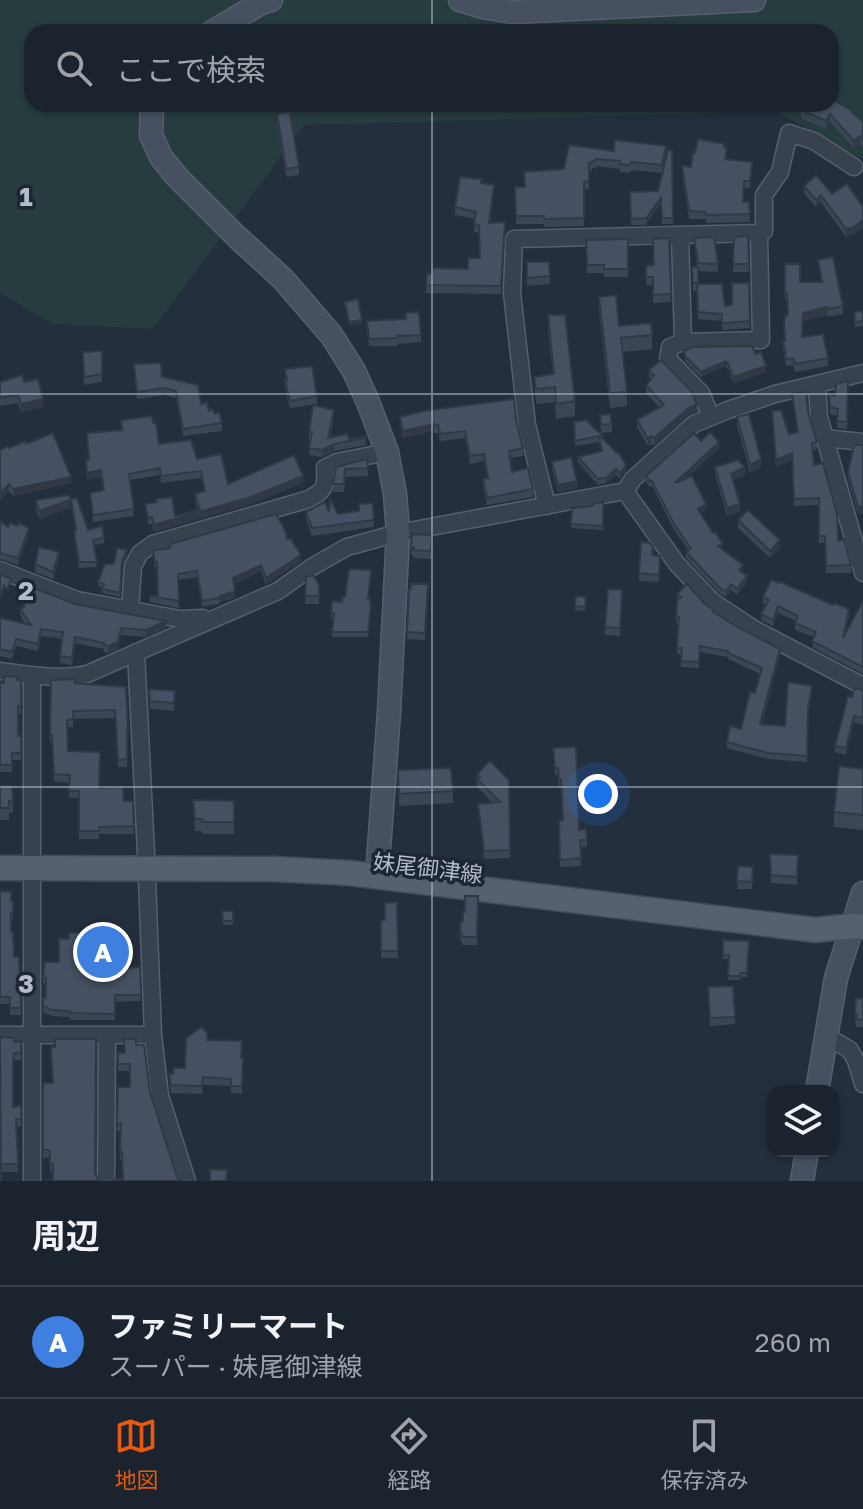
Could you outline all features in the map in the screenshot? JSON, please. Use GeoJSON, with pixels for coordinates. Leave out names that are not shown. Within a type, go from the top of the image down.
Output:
{"type":"FeatureCollection","features":[{"type":"Feature","properties":{"kind":"main road","name":"妹尾御津線"},"geometry":{"type":"LineString","coordinates":[[0,854],[32,861],[146,861],[274,869],[378,869],[815,930],[858,927]]}},
{"type":"Feature","properties":{"kind":"main road","name":"妹尾御津線"},"geometry":{"type":"LineString","coordinates":[[0,868],[32,861]]}},
{"type":"Feature","properties":{"kind":"street"},"geometry":{"type":"LineString","coordinates":[[226,24],[271,0]]}},
{"type":"Feature","properties":{"kind":"street"},"geometry":{"type":"LineString","coordinates":[[460,0],[513,12],[754,0]]}},
{"type":"Feature","properties":{"kind":"street"},"geometry":{"type":"LineString","coordinates":[[152,112],[151,135],[161,157],[187,187],[283,279],[332,336],[354,371],[387,452],[398,533],[378,869]]}},
{"type":"Feature","properties":{"kind":"street"},"geometry":{"type":"LineString","coordinates":[[547,506],[527,425],[512,293],[514,239],[759,233],[764,231],[764,195],[780,172],[789,133],[814,141],[854,167]]}},
{"type":"Feature","properties":{"kind":"street"},"geometry":{"type":"LineString","coordinates":[[711,417],[701,393],[668,359],[670,347],[683,342],[761,340],[759,233]]}},
{"type":"Feature","properties":{"kind":"street"},"geometry":{"type":"LineString","coordinates":[[680,235],[683,342]]}},
{"type":"Feature","properties":{"kind":"street"},"geometry":{"type":"LineString","coordinates":[[0,671],[68,678],[87,674],[278,591],[347,547],[398,533],[625,491],[633,479],[694,424],[775,394],[863,373]]}},
{"type":"Feature","properties":{"kind":"street"},"geometry":{"type":"LineString","coordinates":[[817,385],[819,417],[863,573]]}},
{"type":"Feature","properties":{"kind":"street"},"geometry":{"type":"LineString","coordinates":[[825,438],[863,442]]}},
{"type":"Feature","properties":{"kind":"street"},"geometry":{"type":"LineString","coordinates":[[130,610],[133,566],[140,553],[153,544],[306,500],[319,494],[326,485],[325,468],[337,462],[387,452]]}},
{"type":"Feature","properties":{"kind":"street"},"geometry":{"type":"LineString","coordinates":[[625,491],[677,564],[713,602],[754,629],[863,686]]}},
{"type":"Feature","properties":{"kind":"street"},"geometry":{"type":"LineString","coordinates":[[0,570],[77,600],[180,619],[213,618]]}},
{"type":"Feature","properties":{"kind":"street"},"geometry":{"type":"LineString","coordinates":[[136,652],[153,1035],[160,1096],[187,1181]]}},
{"type":"Feature","properties":{"kind":"street"},"geometry":{"type":"LineString","coordinates":[[32,676],[32,1181]]}},
{"type":"Feature","properties":{"kind":"street"},"geometry":{"type":"LineString","coordinates":[[818,1085],[836,978],[858,927],[863,893]]}},
{"type":"Feature","properties":{"kind":"street"},"geometry":{"type":"LineString","coordinates":[[0,1035],[153,1035]]}},
{"type":"Feature","properties":{"kind":"street"},"geometry":{"type":"LineString","coordinates":[[106,1181],[107,1035]]}},
{"type":"Feature","properties":{"kind":"street"},"geometry":{"type":"LineString","coordinates":[[826,1036],[850,1050],[863,1084]]}},
{"type":"Feature","properties":{"kind":"street"},"geometry":{"type":"LineString","coordinates":[[802,1181],[806,1157]]}},
{"type":"Feature","properties":{"kind":"green space"},"geometry":{"type":"Polygon","coordinates":[[[0,0],[863,0],[863,160],[778,112],[839,112],[839,24],[24,24],[24,112],[742,112],[304,125],[153,329],[54,324],[0,293],[0,0]]]}},
{"type":"Feature","properties":{"kind":"building"},"geometry":{"type":"Polygon","coordinates":[[[839,103],[863,122],[863,140],[860,136],[854,141],[830,114],[826,121],[806,112],[839,112],[839,103]]]}},
{"type":"Feature","properties":{"kind":"building"},"geometry":{"type":"Polygon","coordinates":[[[290,112],[299,167],[286,169],[277,114],[290,112]]]}},
{"type":"Feature","properties":{"kind":"building"},"geometry":{"type":"Polygon","coordinates":[[[698,139],[725,144],[725,159],[752,162],[750,181],[744,181],[743,202],[749,202],[750,214],[706,215],[706,212],[689,211],[682,166],[691,167],[698,139]]]}},
{"type":"Feature","properties":{"kind":"building"},"geometry":{"type":"Polygon","coordinates":[[[615,140],[666,146],[662,165],[631,162],[630,165],[596,159],[589,163],[589,181],[584,182],[584,218],[516,216],[515,187],[525,187],[524,172],[564,169],[569,145],[614,151],[615,140]]]}},
{"type":"Feature","properties":{"kind":"building"},"geometry":{"type":"Polygon","coordinates":[[[668,150],[672,151],[673,218],[662,218],[661,198],[646,218],[631,219],[630,192],[658,191],[668,150]]]}},
{"type":"Feature","properties":{"kind":"building"},"geometry":{"type":"Polygon","coordinates":[[[816,175],[832,194],[847,184],[863,207],[863,220],[846,229],[821,195],[816,200],[804,186],[816,175]]]}},
{"type":"Feature","properties":{"kind":"building"},"geometry":{"type":"Polygon","coordinates":[[[460,177],[481,179],[481,183],[494,185],[489,223],[505,222],[501,286],[426,285],[427,274],[432,274],[432,268],[468,269],[468,258],[480,258],[479,225],[474,224],[476,212],[455,207],[460,177]]]}},
{"type":"Feature","properties":{"kind":"building"},"geometry":{"type":"Polygon","coordinates":[[[748,236],[749,264],[733,264],[734,237],[748,236]]]}},
{"type":"Feature","properties":{"kind":"building"},"geometry":{"type":"Polygon","coordinates":[[[714,237],[718,264],[698,263],[694,238],[714,237]]]}},
{"type":"Feature","properties":{"kind":"building"},"geometry":{"type":"Polygon","coordinates":[[[669,238],[671,294],[653,295],[653,277],[646,277],[646,266],[654,265],[653,239],[669,238]]]}},
{"type":"Feature","properties":{"kind":"building"},"geometry":{"type":"Polygon","coordinates":[[[629,239],[628,269],[587,265],[586,240],[629,239]]]}},
{"type":"Feature","properties":{"kind":"building"},"geometry":{"type":"Polygon","coordinates":[[[833,257],[843,306],[803,313],[802,337],[823,334],[828,358],[795,364],[793,358],[786,359],[783,341],[784,321],[788,315],[785,264],[800,264],[800,282],[822,282],[818,260],[833,257]]]}},
{"type":"Feature","properties":{"kind":"building"},"geometry":{"type":"Polygon","coordinates":[[[527,262],[549,262],[550,276],[527,278],[527,262]]]}},
{"type":"Feature","properties":{"kind":"building"},"geometry":{"type":"Polygon","coordinates":[[[692,267],[698,267],[698,283],[693,283],[692,267]]]}},
{"type":"Feature","properties":{"kind":"building"},"geometry":{"type":"Polygon","coordinates":[[[732,283],[749,283],[750,321],[722,323],[722,314],[698,312],[697,284],[722,284],[725,306],[732,305],[732,283]]]}},
{"type":"Feature","properties":{"kind":"building"},"geometry":{"type":"Polygon","coordinates":[[[616,295],[619,326],[651,323],[652,335],[621,338],[627,392],[610,393],[599,297],[616,295]]]}},
{"type":"Feature","properties":{"kind":"building"},"geometry":{"type":"Polygon","coordinates":[[[358,299],[362,320],[349,322],[345,302],[358,299]]]}},
{"type":"Feature","properties":{"kind":"building"},"geometry":{"type":"Polygon","coordinates":[[[863,311],[863,321],[855,322],[854,312],[863,311]]]}},
{"type":"Feature","properties":{"kind":"building"},"geometry":{"type":"Polygon","coordinates":[[[419,312],[421,335],[369,339],[367,321],[406,319],[406,313],[419,312]]]}},
{"type":"Feature","properties":{"kind":"building"},"geometry":{"type":"Polygon","coordinates":[[[548,315],[565,315],[575,401],[556,404],[555,387],[536,389],[534,377],[554,374],[548,315]]]}},
{"type":"Feature","properties":{"kind":"building"},"geometry":{"type":"Polygon","coordinates":[[[752,346],[755,354],[761,352],[766,366],[733,377],[726,361],[701,372],[684,351],[692,347],[752,346]]]}},
{"type":"Feature","properties":{"kind":"building"},"geometry":{"type":"Polygon","coordinates":[[[102,351],[102,374],[84,377],[83,352],[102,351]]]}},
{"type":"Feature","properties":{"kind":"building"},"geometry":{"type":"Polygon","coordinates":[[[661,360],[692,392],[697,404],[654,438],[651,436],[648,439],[637,420],[664,405],[646,385],[654,376],[649,370],[661,360]]]}},
{"type":"Feature","properties":{"kind":"building"},"geometry":{"type":"Polygon","coordinates":[[[161,363],[162,377],[198,385],[201,404],[207,403],[209,411],[212,409],[215,414],[219,412],[222,423],[183,429],[176,391],[165,388],[137,392],[134,364],[161,363]]]}},
{"type":"Feature","properties":{"kind":"building"},"geometry":{"type":"Polygon","coordinates":[[[312,366],[317,396],[290,401],[285,369],[312,366]]]}},
{"type":"Feature","properties":{"kind":"building"},"geometry":{"type":"Polygon","coordinates":[[[22,375],[24,382],[38,379],[43,399],[21,404],[18,395],[0,398],[0,382],[22,375]]]}},
{"type":"Feature","properties":{"kind":"building"},"geometry":{"type":"Polygon","coordinates":[[[848,381],[847,422],[837,421],[838,409],[830,407],[829,394],[835,396],[836,384],[848,381]]]}},
{"type":"Feature","properties":{"kind":"building"},"geometry":{"type":"Polygon","coordinates":[[[806,392],[817,442],[812,443],[814,465],[823,463],[837,514],[838,541],[844,539],[851,565],[826,566],[825,536],[819,536],[819,498],[794,499],[792,453],[776,460],[772,411],[781,410],[789,434],[798,432],[792,394],[806,392]]]}},
{"type":"Feature","properties":{"kind":"building"},"geometry":{"type":"Polygon","coordinates":[[[514,399],[523,448],[509,451],[512,472],[528,468],[533,489],[487,498],[483,479],[488,478],[484,454],[470,456],[465,431],[440,434],[438,425],[434,424],[403,431],[400,417],[514,399]]]}},
{"type":"Feature","properties":{"kind":"building"},"geometry":{"type":"Polygon","coordinates":[[[313,405],[334,410],[328,438],[347,434],[349,439],[366,438],[334,444],[322,450],[309,448],[313,405]]]}},
{"type":"Feature","properties":{"kind":"building"},"geometry":{"type":"Polygon","coordinates":[[[610,414],[612,424],[601,425],[600,415],[610,414]]]}},
{"type":"Feature","properties":{"kind":"building"},"geometry":{"type":"Polygon","coordinates":[[[749,414],[761,459],[750,465],[737,417],[749,414]]]}},
{"type":"Feature","properties":{"kind":"building"},"geometry":{"type":"Polygon","coordinates":[[[152,416],[159,444],[191,440],[197,459],[221,454],[228,484],[294,455],[303,476],[251,497],[154,525],[152,517],[148,518],[145,504],[172,497],[175,516],[200,510],[195,494],[205,491],[201,471],[161,476],[160,468],[129,474],[134,509],[93,515],[90,493],[104,490],[101,470],[87,473],[87,433],[122,430],[121,420],[152,416]]]}},
{"type":"Feature","properties":{"kind":"building"},"geometry":{"type":"Polygon","coordinates":[[[586,420],[618,452],[626,465],[620,473],[616,469],[606,478],[598,479],[578,457],[602,451],[599,436],[575,441],[574,422],[586,420]]]}},
{"type":"Feature","properties":{"kind":"building"},"geometry":{"type":"Polygon","coordinates":[[[710,432],[719,442],[675,483],[692,476],[706,504],[698,509],[723,544],[718,546],[743,565],[739,570],[747,576],[737,589],[731,584],[726,592],[686,552],[691,549],[652,481],[646,476],[694,433],[701,441],[710,432]]]}},
{"type":"Feature","properties":{"kind":"building"},"geometry":{"type":"Polygon","coordinates":[[[53,433],[71,477],[13,489],[9,484],[0,494],[0,450],[53,433]]]}},
{"type":"Feature","properties":{"kind":"building"},"geometry":{"type":"Polygon","coordinates":[[[854,445],[863,445],[863,506],[858,507],[848,472],[854,445]]]}},
{"type":"Feature","properties":{"kind":"building"},"geometry":{"type":"Polygon","coordinates":[[[571,457],[577,481],[558,485],[552,462],[571,457]]]}},
{"type":"Feature","properties":{"kind":"building"},"geometry":{"type":"Polygon","coordinates":[[[367,459],[368,468],[345,469],[344,484],[333,484],[336,467],[367,459]]]}},
{"type":"Feature","properties":{"kind":"building"},"geometry":{"type":"Polygon","coordinates":[[[738,460],[745,467],[731,474],[740,504],[727,508],[715,467],[738,460]]]}},
{"type":"Feature","properties":{"kind":"building"},"geometry":{"type":"Polygon","coordinates":[[[69,495],[70,500],[39,511],[36,500],[69,495]]]}},
{"type":"Feature","properties":{"kind":"building"},"geometry":{"type":"Polygon","coordinates":[[[77,498],[88,530],[102,526],[104,538],[93,540],[97,562],[79,562],[71,499],[77,498]]]}},
{"type":"Feature","properties":{"kind":"building"},"geometry":{"type":"Polygon","coordinates":[[[330,498],[338,514],[359,511],[359,504],[373,503],[374,520],[312,528],[306,512],[325,502],[329,512],[330,498]]]}},
{"type":"Feature","properties":{"kind":"building"},"geometry":{"type":"Polygon","coordinates":[[[603,502],[603,526],[571,524],[572,508],[603,502]]]}},
{"type":"Feature","properties":{"kind":"building"},"geometry":{"type":"Polygon","coordinates":[[[748,510],[780,540],[770,551],[738,520],[748,510]]]}},
{"type":"Feature","properties":{"kind":"building"},"geometry":{"type":"Polygon","coordinates":[[[276,514],[287,539],[291,539],[301,555],[266,578],[261,565],[233,578],[235,591],[202,601],[197,571],[178,574],[179,601],[150,596],[158,596],[157,562],[153,551],[276,514]]]}},
{"type":"Feature","properties":{"kind":"building"},"geometry":{"type":"Polygon","coordinates":[[[0,521],[8,527],[10,523],[18,526],[19,523],[29,528],[18,558],[0,553],[0,521]]]}},
{"type":"Feature","properties":{"kind":"building"},"geometry":{"type":"Polygon","coordinates":[[[412,534],[432,535],[431,551],[413,550],[412,534]]]}},
{"type":"Feature","properties":{"kind":"building"},"geometry":{"type":"Polygon","coordinates":[[[641,542],[650,543],[652,555],[660,556],[659,575],[639,573],[641,542]]]}},
{"type":"Feature","properties":{"kind":"building"},"geometry":{"type":"Polygon","coordinates":[[[39,547],[59,552],[53,572],[35,564],[39,547]]]}},
{"type":"Feature","properties":{"kind":"building"},"geometry":{"type":"Polygon","coordinates":[[[117,548],[127,550],[122,561],[120,593],[102,589],[104,584],[98,582],[105,564],[114,564],[117,548]]]}},
{"type":"Feature","properties":{"kind":"building"},"geometry":{"type":"Polygon","coordinates":[[[349,569],[371,570],[368,632],[332,632],[332,601],[342,602],[342,597],[345,597],[349,569]]]}},
{"type":"Feature","properties":{"kind":"building"},"geometry":{"type":"Polygon","coordinates":[[[0,574],[11,579],[7,590],[4,586],[0,598],[0,574]]]}},
{"type":"Feature","properties":{"kind":"building"},"geometry":{"type":"Polygon","coordinates":[[[308,576],[314,576],[319,585],[319,596],[305,596],[308,576]]]}},
{"type":"Feature","properties":{"kind":"building"},"geometry":{"type":"Polygon","coordinates":[[[771,580],[849,609],[843,638],[863,601],[863,667],[812,641],[816,632],[795,623],[798,616],[778,606],[773,620],[761,614],[769,600],[763,597],[771,580]]]}},
{"type":"Feature","properties":{"kind":"building"},"geometry":{"type":"Polygon","coordinates":[[[411,584],[428,584],[425,633],[407,632],[411,584]]]}},
{"type":"Feature","properties":{"kind":"building"},"geometry":{"type":"Polygon","coordinates":[[[687,584],[713,612],[780,649],[760,724],[785,726],[788,682],[812,686],[807,756],[768,753],[727,742],[730,726],[741,729],[750,692],[755,693],[762,668],[728,651],[700,646],[699,662],[681,661],[682,648],[677,648],[679,617],[676,617],[677,601],[681,597],[677,594],[687,584]]]}},
{"type":"Feature","properties":{"kind":"building"},"geometry":{"type":"Polygon","coordinates":[[[29,586],[75,604],[166,621],[146,630],[121,628],[118,642],[108,646],[75,637],[72,658],[60,656],[63,632],[41,629],[38,644],[16,639],[12,652],[0,649],[0,618],[31,625],[20,609],[24,607],[29,586]]]}},
{"type":"Feature","properties":{"kind":"building"},"geometry":{"type":"Polygon","coordinates":[[[608,589],[622,590],[620,628],[605,627],[608,589]]]}},
{"type":"Feature","properties":{"kind":"building"},"geometry":{"type":"Polygon","coordinates":[[[576,596],[586,597],[585,607],[575,606],[576,596]]]}},
{"type":"Feature","properties":{"kind":"building"},"geometry":{"type":"Polygon","coordinates":[[[4,676],[21,680],[18,736],[21,736],[21,753],[12,753],[12,765],[0,765],[0,683],[4,683],[4,676]]]}},
{"type":"Feature","properties":{"kind":"building"},"geometry":{"type":"Polygon","coordinates":[[[75,679],[75,683],[126,687],[127,759],[118,760],[115,710],[73,711],[73,719],[67,720],[68,751],[100,752],[99,788],[123,787],[124,801],[133,801],[134,826],[79,831],[79,791],[69,791],[70,775],[54,774],[50,735],[51,680],[75,679]]]}},
{"type":"Feature","properties":{"kind":"building"},"geometry":{"type":"Polygon","coordinates":[[[855,688],[863,690],[863,718],[854,716],[846,748],[835,746],[848,696],[852,697],[855,688]]]}},
{"type":"Feature","properties":{"kind":"building"},"geometry":{"type":"Polygon","coordinates":[[[149,689],[175,691],[174,703],[150,701],[149,689]]]}},
{"type":"Feature","properties":{"kind":"building"},"geometry":{"type":"Polygon","coordinates":[[[576,747],[579,830],[586,829],[587,840],[580,840],[581,858],[560,860],[559,820],[563,820],[561,779],[558,768],[555,768],[553,748],[576,747]]]}},
{"type":"Feature","properties":{"kind":"building"},"geometry":{"type":"Polygon","coordinates":[[[490,761],[509,780],[510,850],[484,851],[478,804],[500,802],[477,779],[480,777],[477,774],[490,761]]]}},
{"type":"Feature","properties":{"kind":"building"},"geometry":{"type":"Polygon","coordinates":[[[839,766],[863,769],[863,815],[834,812],[839,766]]]}},
{"type":"Feature","properties":{"kind":"building"},"geometry":{"type":"Polygon","coordinates":[[[451,768],[453,791],[399,794],[398,770],[451,768]]]}},
{"type":"Feature","properties":{"kind":"building"},"geometry":{"type":"Polygon","coordinates":[[[0,786],[12,786],[13,801],[9,801],[9,808],[0,808],[0,786]]]}},
{"type":"Feature","properties":{"kind":"building"},"geometry":{"type":"Polygon","coordinates":[[[193,800],[234,801],[234,822],[202,822],[202,819],[195,819],[193,800]]]}},
{"type":"Feature","properties":{"kind":"building"},"geometry":{"type":"Polygon","coordinates":[[[770,854],[798,855],[797,877],[771,875],[770,854]]]}},
{"type":"Feature","properties":{"kind":"building"},"geometry":{"type":"Polygon","coordinates":[[[738,866],[753,867],[752,882],[737,881],[738,866]]]}},
{"type":"Feature","properties":{"kind":"building"},"geometry":{"type":"Polygon","coordinates":[[[0,891],[11,892],[13,901],[11,932],[14,957],[19,957],[21,1008],[10,1008],[10,997],[0,997],[0,891]]]}},
{"type":"Feature","properties":{"kind":"building"},"geometry":{"type":"Polygon","coordinates":[[[465,896],[478,896],[477,937],[462,937],[460,933],[465,896]]]}},
{"type":"Feature","properties":{"kind":"building"},"geometry":{"type":"Polygon","coordinates":[[[397,902],[398,951],[381,951],[381,920],[385,920],[385,903],[397,902]]]}},
{"type":"Feature","properties":{"kind":"building"},"geometry":{"type":"Polygon","coordinates":[[[222,911],[233,911],[233,921],[223,921],[222,911]]]}},
{"type":"Feature","properties":{"kind":"building"},"geometry":{"type":"Polygon","coordinates":[[[69,933],[125,935],[125,968],[140,967],[141,995],[115,995],[115,1014],[70,1013],[43,1005],[43,998],[46,998],[46,978],[43,978],[45,962],[59,962],[59,939],[69,939],[69,933]]]}},
{"type":"Feature","properties":{"kind":"building"},"geometry":{"type":"Polygon","coordinates":[[[723,940],[749,941],[747,973],[728,976],[729,955],[723,955],[723,940]]]}},
{"type":"Feature","properties":{"kind":"building"},"geometry":{"type":"Polygon","coordinates":[[[733,986],[735,1017],[710,1018],[708,987],[733,986]]]}},
{"type":"Feature","properties":{"kind":"building"},"geometry":{"type":"Polygon","coordinates":[[[856,998],[863,999],[863,1020],[856,1019],[856,998]]]}},
{"type":"Feature","properties":{"kind":"building"},"geometry":{"type":"Polygon","coordinates":[[[202,1027],[207,1033],[207,1040],[242,1041],[242,1086],[231,1086],[231,1079],[203,1077],[202,1086],[171,1085],[169,1074],[173,1074],[174,1068],[185,1068],[186,1038],[202,1027]]]}},
{"type":"Feature","properties":{"kind":"building"},"geometry":{"type":"Polygon","coordinates":[[[0,1037],[21,1041],[21,1052],[14,1053],[13,1064],[13,1107],[21,1106],[21,1119],[16,1119],[18,1164],[1,1164],[1,1181],[0,1037]]]}},
{"type":"Feature","properties":{"kind":"building"},"geometry":{"type":"Polygon","coordinates":[[[55,1039],[96,1039],[95,1173],[99,1181],[53,1181],[50,1150],[43,1150],[43,1088],[44,1083],[53,1083],[51,1050],[55,1047],[55,1039]]]}},
{"type":"Feature","properties":{"kind":"building"},"geometry":{"type":"Polygon","coordinates":[[[124,1039],[136,1039],[136,1045],[144,1045],[150,1092],[180,1181],[114,1181],[123,1179],[121,1123],[117,1123],[118,1087],[130,1087],[130,1064],[118,1064],[118,1053],[125,1053],[124,1039]]]}},
{"type":"Feature","properties":{"kind":"building"},"geometry":{"type":"Polygon","coordinates":[[[210,1169],[227,1170],[226,1181],[210,1181],[210,1169]]]}},
{"type":"Feature","properties":{"kind":"place","name":"ファミリーマート"},"geometry":{"type":"Point","coordinates":[103,952]}}]}
